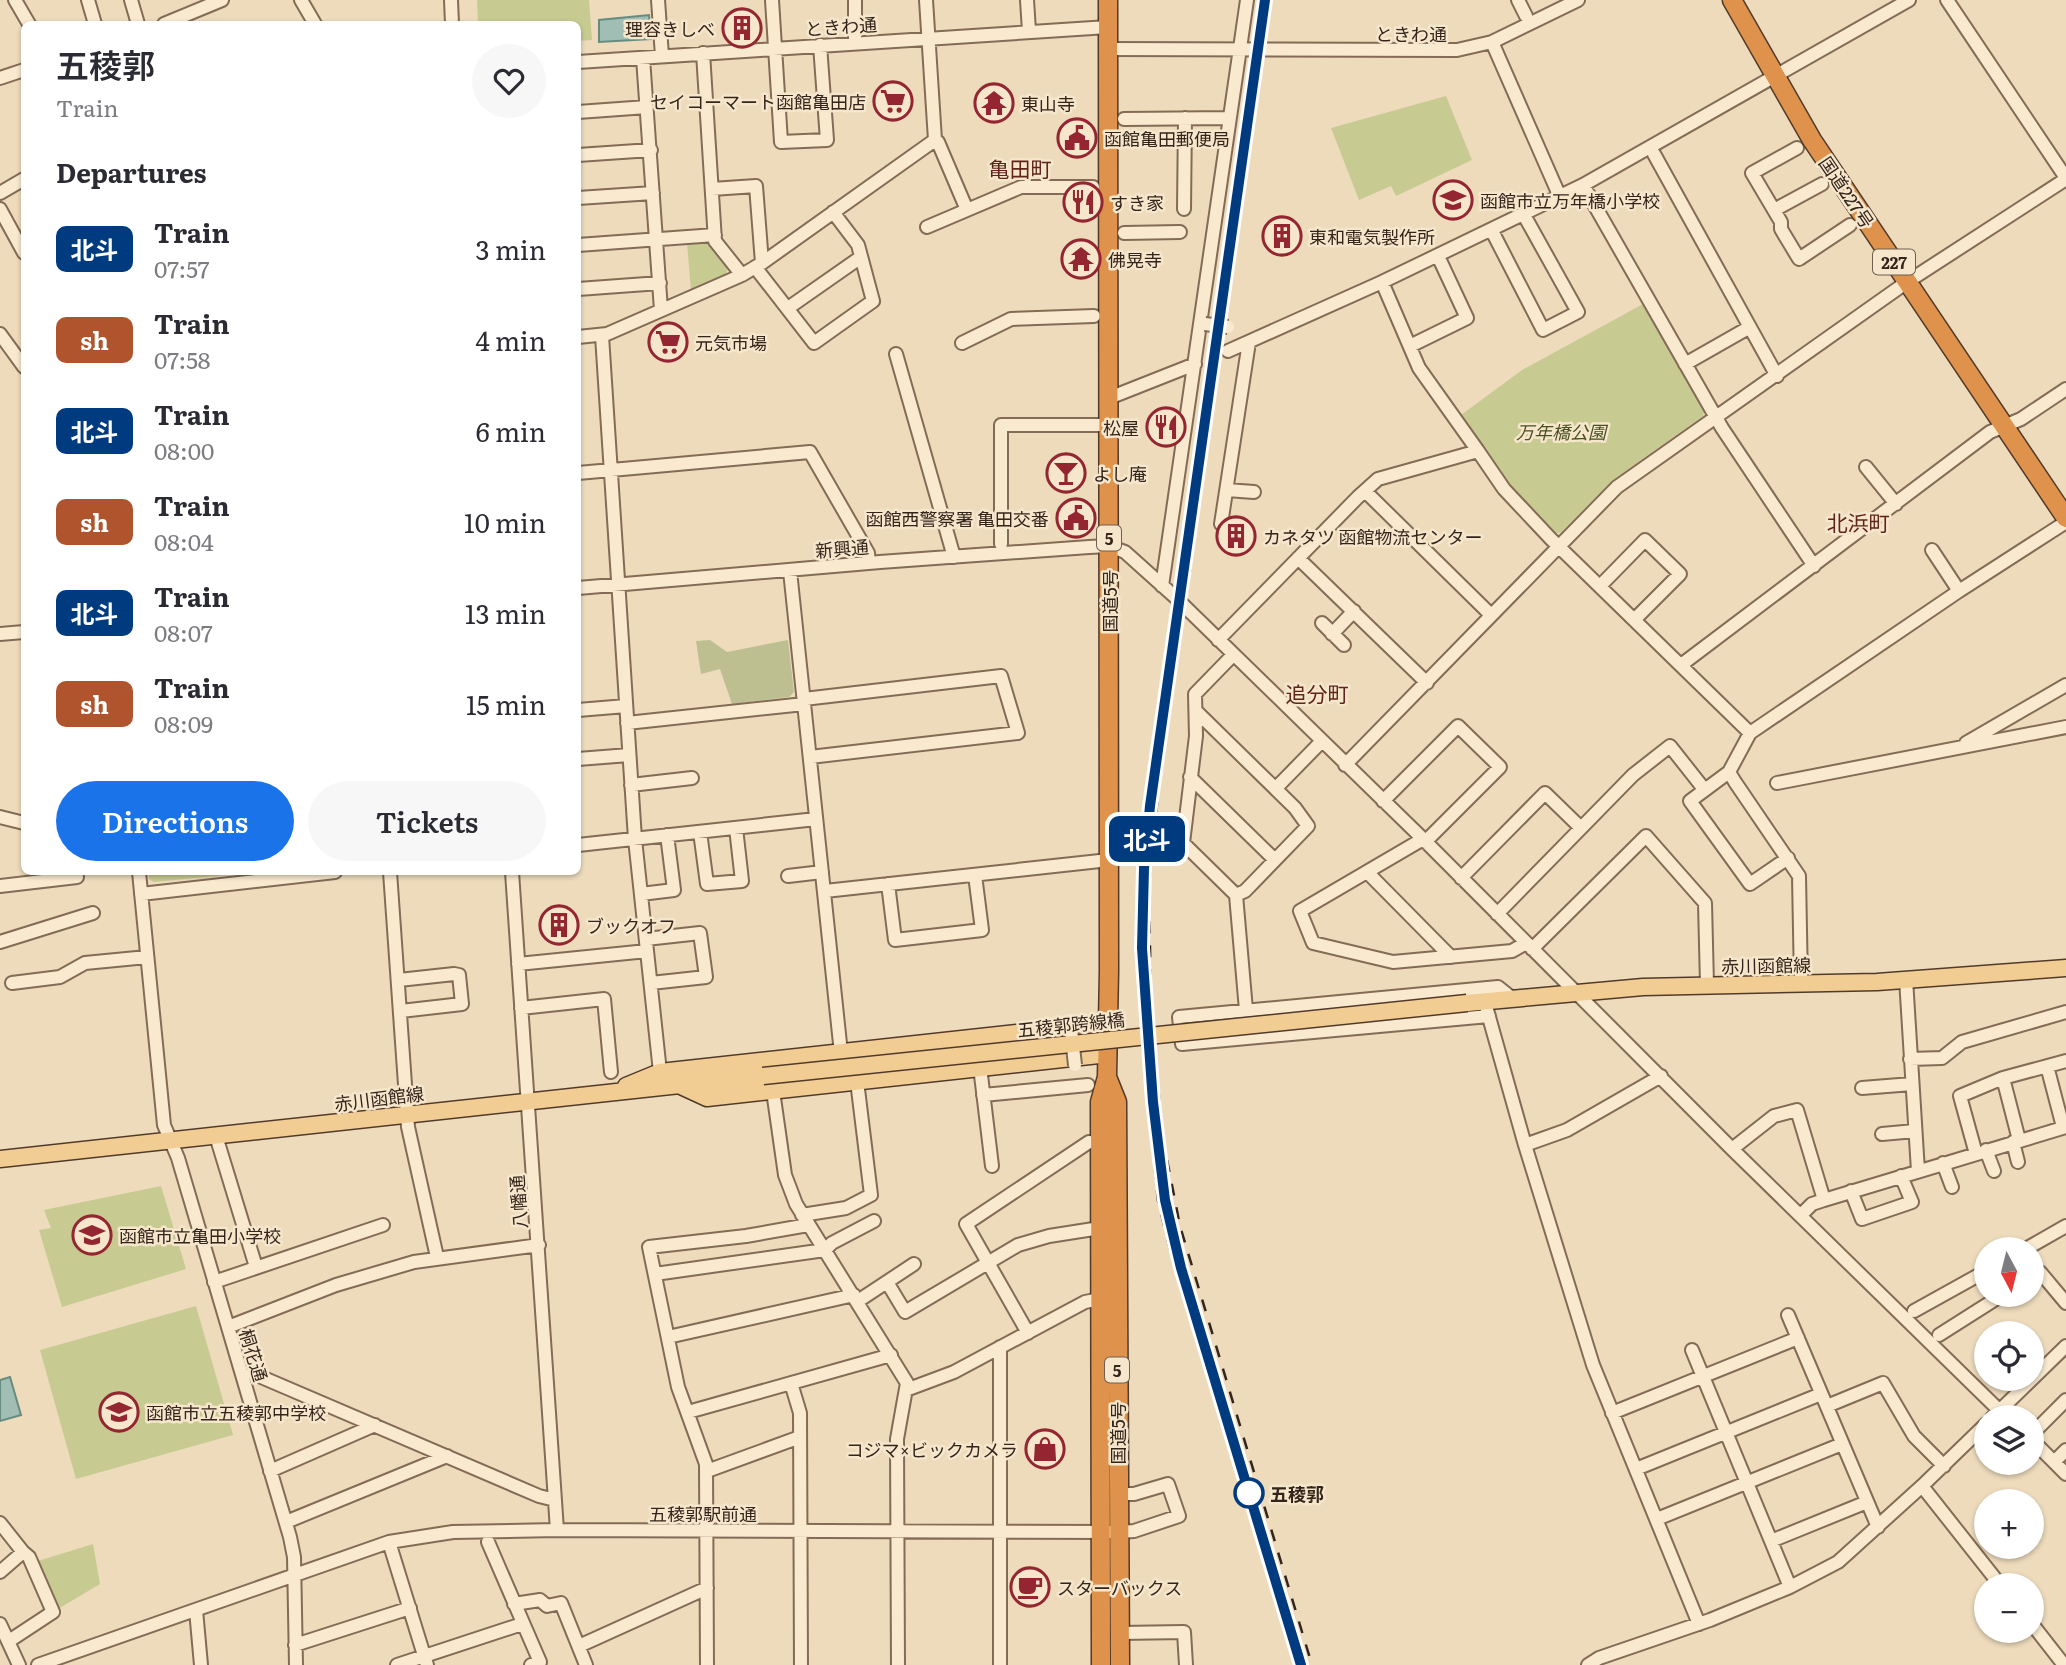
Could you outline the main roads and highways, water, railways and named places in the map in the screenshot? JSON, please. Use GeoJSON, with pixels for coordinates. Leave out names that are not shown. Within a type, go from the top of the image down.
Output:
{"type":"FeatureCollection","features":[{"type":"Feature","properties":{"kind":"highway","name":"国道5号"},"geometry":{"type":"LineString","coordinates":[[1108,0],[1108,1054],[1107,1077],[1100,1102],[1100,1299],[1110,1532],[1120,1633],[1120,1665]]}},
{"type":"Feature","properties":{"kind":"highway","name":"国道227号"},"geometry":{"type":"LineString","coordinates":[[1732,0],[1812,140],[2066,520]]}},
{"type":"Feature","properties":{"kind":"highway","name":"国道5号"},"geometry":{"type":"LineString","coordinates":[[1101,1665],[1110,1532],[1118,1494],[1117,1102],[1107,1077]]}},
{"type":"Feature","properties":{"kind":"main road","name":"赤川函館線"},"geometry":{"type":"LineString","coordinates":[[1467,1003],[1487,1009],[1513,999],[1643,987],[1801,984],[2066,968]]}},
{"type":"Feature","properties":{"kind":"main road","name":"五稜郭跨線橋"},"geometry":{"type":"LineString","coordinates":[[763,1076],[1467,1003]]}},
{"type":"Feature","properties":{"kind":"main road"},"geometry":{"type":"LineString","coordinates":[[610,1093],[660,1072],[1108,1023]]}},
{"type":"Feature","properties":{"kind":"main road"},"geometry":{"type":"LineString","coordinates":[[680,1086],[707,1098],[1108,1054]]}},
{"type":"Feature","properties":{"kind":"main road","name":"赤川函館線"},"geometry":{"type":"LineString","coordinates":[[0,1159],[763,1076]]}},
{"type":"Feature","properties":{"kind":"water"},"geometry":{"type":"Polygon","coordinates":[[[649,15],[651,39],[599,42],[599,20],[649,15]]]}},
{"type":"Feature","properties":{"kind":"water"},"geometry":{"type":"Polygon","coordinates":[[[10,1377],[21,1415],[0,1421],[0,1380],[10,1377]]]}},
{"type":"Feature","properties":{"kind":"railway"},"geometry":{"type":"LineString","coordinates":[[1259,0],[1144,807],[1138,867],[1137,948],[1144,1067],[1158,1201],[1175,1270],[1295,1665]]}},
{"type":"Feature","properties":{"kind":"railway"},"geometry":{"type":"LineString","coordinates":[[1191,564],[1159,785],[1149,886],[1151,1007],[1163,1139],[1180,1226],[1312,1665]]}},
{"type":"Feature","properties":{"kind":"train","name":"北斗"},"geometry":{"type":"LineString","coordinates":[[1265,0],[1150,806],[1144,868],[1142,948],[1154,1121],[1171,1228],[1196,1320],[1301,1665]]}},
{"type":"Feature","properties":{"kind":"place","name":"理容きしべ"},"geometry":{"type":"Point","coordinates":[742,28]}},
{"type":"Feature","properties":{"kind":"place","name":"セイコーマート函館亀田店"},"geometry":{"type":"Point","coordinates":[893,101]}},
{"type":"Feature","properties":{"kind":"place","name":"東山寺"},"geometry":{"type":"Point","coordinates":[994,103]}},
{"type":"Feature","properties":{"kind":"place","name":"函館亀田郵便局"},"geometry":{"type":"Point","coordinates":[1077,138]}},
{"type":"Feature","properties":{"kind":"place","name":"函館市立万年橋小学校"},"geometry":{"type":"Point","coordinates":[1453,200]}},
{"type":"Feature","properties":{"kind":"place","name":"すき家"},"geometry":{"type":"Point","coordinates":[1083,202]}},
{"type":"Feature","properties":{"kind":"place","name":"東和電気製作所"},"geometry":{"type":"Point","coordinates":[1282,236]}},
{"type":"Feature","properties":{"kind":"place","name":"佛晃寺"},"geometry":{"type":"Point","coordinates":[1081,259]}},
{"type":"Feature","properties":{"kind":"place","name":"元気市場"},"geometry":{"type":"Point","coordinates":[668,342]}},
{"type":"Feature","properties":{"kind":"place","name":"松屋"},"geometry":{"type":"Point","coordinates":[1166,427]}},
{"type":"Feature","properties":{"kind":"place","name":"よし庵"},"geometry":{"type":"Point","coordinates":[1066,473]}},
{"type":"Feature","properties":{"kind":"place","name":"函館西警察署 亀田交番"},"geometry":{"type":"Point","coordinates":[1076,518]}},
{"type":"Feature","properties":{"kind":"place","name":"カネタツ 函館物流センター"},"geometry":{"type":"Point","coordinates":[1236,536]}},
{"type":"Feature","properties":{"kind":"place","name":"ブックオフ"},"geometry":{"type":"Point","coordinates":[559,925]}},
{"type":"Feature","properties":{"kind":"place","name":"函館市立亀田小学校"},"geometry":{"type":"Point","coordinates":[92,1235]}},
{"type":"Feature","properties":{"kind":"place","name":"函館市立五稜郭中学校"},"geometry":{"type":"Point","coordinates":[119,1412]}},
{"type":"Feature","properties":{"kind":"place","name":"コジマ×ビックカメラ"},"geometry":{"type":"Point","coordinates":[1045,1449]}},
{"type":"Feature","properties":{"kind":"place","name":"五稜郭"},"geometry":{"type":"Point","coordinates":[1249,1493]}},
{"type":"Feature","properties":{"kind":"place","name":"スターバックス"},"geometry":{"type":"Point","coordinates":[1030,1587]}},
{"type":"Feature","properties":{"kind":"district","name":"亀田町"},"geometry":{"type":"Point","coordinates":[1020,167]}},
{"type":"Feature","properties":{"kind":"district","name":"北浜町"},"geometry":{"type":"Point","coordinates":[1858,521]}},
{"type":"Feature","properties":{"kind":"district","name":"追分町"},"geometry":{"type":"Point","coordinates":[1317,692]}},
{"type":"Feature","properties":{"kind":"park label","name":"万年橋公園"},"geometry":{"type":"Point","coordinates":[1561,431]}}]}
